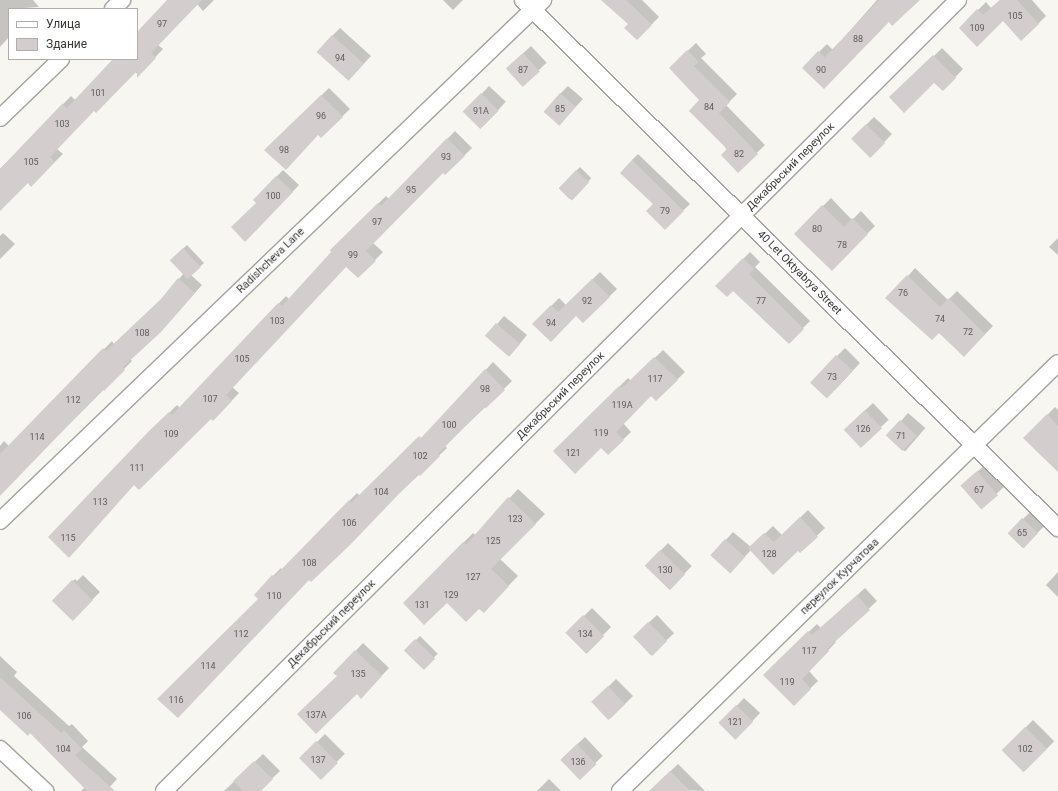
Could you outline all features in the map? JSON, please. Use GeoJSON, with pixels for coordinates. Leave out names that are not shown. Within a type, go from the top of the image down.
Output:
{"type":"FeatureCollection","features":[{"type":"Feature","properties":{"kind":"street"},"geometry":{"type":"LineString","coordinates":[[113,8],[122,0]]}},
{"type":"Feature","properties":{"kind":"street","name":"Декабрьский переулок"},"geometry":{"type":"LineString","coordinates":[[164,791],[742,217],[958,0]]}},
{"type":"Feature","properties":{"kind":"street","name":"40 Let Oktyabrya Street"},"geometry":{"type":"LineString","coordinates":[[533,3],[742,217],[1058,528]]}},
{"type":"Feature","properties":{"kind":"street","name":"Radishcheva Lane"},"geometry":{"type":"LineString","coordinates":[[0,521],[533,3]]}},
{"type":"Feature","properties":{"kind":"street"},"geometry":{"type":"LineString","coordinates":[[0,118],[60,60]]}},
{"type":"Feature","properties":{"kind":"street","name":"переулок Курчатова"},"geometry":{"type":"LineString","coordinates":[[620,791],[1058,363]]}},
{"type":"Feature","properties":{"kind":"street"},"geometry":{"type":"LineString","coordinates":[[0,749],[45,791]]}},
{"type":"Feature","properties":{"kind":"building"},"geometry":{"type":"Polygon","coordinates":[[[167,0],[202,0],[151,53],[156,58],[137,78],[137,71],[96,113],[94,111],[50,157],[55,162],[31,187],[28,183],[0,211],[0,169],[62,104],[67,108],[112,60],[138,60],[138,31],[167,0]]]}},
{"type":"Feature","properties":{"kind":"building"},"geometry":{"type":"Polygon","coordinates":[[[601,0],[626,0],[652,25],[637,40],[624,28],[628,24],[601,0]]]}},
{"type":"Feature","properties":{"kind":"building"},"geometry":{"type":"Polygon","coordinates":[[[879,0],[920,0],[892,26],[889,22],[824,89],[802,68],[818,51],[825,57],[879,0]]]}},
{"type":"Feature","properties":{"kind":"building"},"geometry":{"type":"Polygon","coordinates":[[[1000,0],[1017,0],[1039,24],[1021,41],[1003,21],[977,47],[959,28],[977,9],[983,15],[1000,0]]]}},
{"type":"Feature","properties":{"kind":"building"},"geometry":{"type":"Polygon","coordinates":[[[332,35],[364,64],[349,81],[317,52],[332,35]]]}},
{"type":"Feature","properties":{"kind":"building"},"geometry":{"type":"Polygon","coordinates":[[[687,50],[699,62],[694,66],[730,102],[719,113],[758,154],[738,173],[721,155],[727,149],[689,111],[699,100],[669,68],[687,50]]]}},
{"type":"Feature","properties":{"kind":"building"},"geometry":{"type":"Polygon","coordinates":[[[523,53],[540,72],[523,87],[506,68],[523,53]]]}},
{"type":"Feature","properties":{"kind":"building"},"geometry":{"type":"Polygon","coordinates":[[[933,55],[956,78],[943,91],[934,83],[904,113],[889,97],[933,55]]]}},
{"type":"Feature","properties":{"kind":"building"},"geometry":{"type":"Polygon","coordinates":[[[481,93],[499,111],[480,129],[463,111],[481,93]]]}},
{"type":"Feature","properties":{"kind":"building"},"geometry":{"type":"Polygon","coordinates":[[[560,93],[576,107],[559,126],[544,112],[560,93]]]}},
{"type":"Feature","properties":{"kind":"building"},"geometry":{"type":"Polygon","coordinates":[[[321,95],[343,117],[321,138],[318,135],[286,170],[264,150],[321,95]]]}},
{"type":"Feature","properties":{"kind":"building"},"geometry":{"type":"Polygon","coordinates":[[[866,124],[885,143],[870,158],[851,139],[866,124]]]}},
{"type":"Feature","properties":{"kind":"building"},"geometry":{"type":"Polygon","coordinates":[[[447,138],[465,156],[445,175],[443,173],[366,251],[376,261],[358,278],[346,267],[226,395],[232,401],[213,421],[211,419],[139,490],[134,485],[69,558],[48,537],[149,431],[169,412],[172,415],[278,303],[282,306],[331,252],[330,250],[378,203],[381,206],[447,138]]]}},
{"type":"Feature","properties":{"kind":"building"},"geometry":{"type":"Polygon","coordinates":[[[632,160],[684,211],[665,230],[646,211],[653,204],[620,173],[632,160]]]}},
{"type":"Feature","properties":{"kind":"building"},"geometry":{"type":"Polygon","coordinates":[[[576,170],[589,182],[572,201],[559,188],[576,170]]]}},
{"type":"Feature","properties":{"kind":"building"},"geometry":{"type":"Polygon","coordinates":[[[276,176],[293,192],[245,242],[231,227],[256,203],[253,200],[276,176]]]}},
{"type":"Feature","properties":{"kind":"building"},"geometry":{"type":"Polygon","coordinates":[[[822,205],[844,227],[852,218],[868,234],[832,271],[794,234],[822,205]]]}},
{"type":"Feature","properties":{"kind":"building"},"geometry":{"type":"Polygon","coordinates":[[[183,248],[201,267],[188,279],[170,260],[183,248]]]}},
{"type":"Feature","properties":{"kind":"building"},"geometry":{"type":"Polygon","coordinates":[[[743,258],[754,269],[749,274],[804,329],[789,344],[733,291],[727,297],[715,286],[743,258]]]}},
{"type":"Feature","properties":{"kind":"building"},"geometry":{"type":"Polygon","coordinates":[[[907,275],[940,307],[949,298],[985,334],[964,357],[939,333],[932,340],[885,298],[907,275]]]}},
{"type":"Feature","properties":{"kind":"building"},"geometry":{"type":"Polygon","coordinates":[[[178,278],[195,293],[161,332],[123,367],[125,370],[104,391],[103,389],[0,496],[0,454],[103,348],[106,351],[161,299],[178,278]]]}},
{"type":"Feature","properties":{"kind":"building"},"geometry":{"type":"Polygon","coordinates":[[[592,279],[610,297],[583,323],[576,316],[551,342],[532,324],[551,305],[558,312],[592,279]]]}},
{"type":"Feature","properties":{"kind":"building"},"geometry":{"type":"Polygon","coordinates":[[[496,323],[520,344],[509,357],[485,336],[496,323]]]}},
{"type":"Feature","properties":{"kind":"building"},"geometry":{"type":"Polygon","coordinates":[[[836,355],[853,371],[827,398],[810,383],[836,355]]]}},
{"type":"Feature","properties":{"kind":"building"},"geometry":{"type":"Polygon","coordinates":[[[654,357],[678,380],[656,401],[651,396],[616,432],[624,440],[608,455],[601,448],[575,474],[553,451],[619,386],[622,388],[654,357]]]}},
{"type":"Feature","properties":{"kind":"building"},"geometry":{"type":"Polygon","coordinates":[[[485,369],[505,390],[486,408],[484,407],[438,454],[440,456],[420,476],[418,474],[350,545],[311,582],[309,580],[178,718],[157,699],[258,599],[254,595],[272,575],[274,577],[349,500],[351,503],[419,436],[421,438],[485,369]]]}},
{"type":"Feature","properties":{"kind":"building"},"geometry":{"type":"Polygon","coordinates":[[[865,410],[882,428],[861,448],[844,430],[865,410]]]}},
{"type":"Feature","properties":{"kind":"building"},"geometry":{"type":"Polygon","coordinates":[[[1047,414],[1058,426],[1058,472],[1023,438],[1047,414]]]}},
{"type":"Feature","properties":{"kind":"building"},"geometry":{"type":"Polygon","coordinates":[[[900,420],[917,436],[902,451],[886,435],[900,420]]]}},
{"type":"Feature","properties":{"kind":"building"},"geometry":{"type":"Polygon","coordinates":[[[977,471],[998,495],[981,510],[960,485],[977,471]]]}},
{"type":"Feature","properties":{"kind":"building"},"geometry":{"type":"Polygon","coordinates":[[[508,497],[536,524],[491,569],[509,586],[484,613],[479,609],[466,622],[447,603],[424,625],[403,603],[463,542],[466,545],[508,497]]]}},
{"type":"Feature","properties":{"kind":"building"},"geometry":{"type":"Polygon","coordinates":[[[800,517],[818,537],[800,553],[798,551],[773,575],[748,548],[764,533],[774,542],[800,517]]]}},
{"type":"Feature","properties":{"kind":"building"},"geometry":{"type":"Polygon","coordinates":[[[1022,518],[1038,533],[1024,548],[1008,533],[1022,518]]]}},
{"type":"Feature","properties":{"kind":"building"},"geometry":{"type":"Polygon","coordinates":[[[725,539],[745,557],[730,573],[710,555],[725,539]]]}},
{"type":"Feature","properties":{"kind":"building"},"geometry":{"type":"Polygon","coordinates":[[[660,550],[685,574],[670,590],[645,566],[660,550]]]}},
{"type":"Feature","properties":{"kind":"building"},"geometry":{"type":"Polygon","coordinates":[[[72,580],[93,600],[73,621],[52,601],[72,580]]]}},
{"type":"Feature","properties":{"kind":"building"},"geometry":{"type":"Polygon","coordinates":[[[857,595],[870,610],[827,649],[829,651],[802,679],[811,689],[794,706],[763,675],[808,631],[812,635],[857,595]]]}},
{"type":"Feature","properties":{"kind":"building"},"geometry":{"type":"Polygon","coordinates":[[[583,615],[604,636],[587,654],[565,633],[583,615]]]}},
{"type":"Feature","properties":{"kind":"building"},"geometry":{"type":"Polygon","coordinates":[[[648,622],[667,641],[652,656],[633,637],[648,622]]]}},
{"type":"Feature","properties":{"kind":"building"},"geometry":{"type":"Polygon","coordinates":[[[415,639],[435,658],[424,670],[404,651],[415,639]]]}},
{"type":"Feature","properties":{"kind":"building"},"geometry":{"type":"Polygon","coordinates":[[[355,650],[382,676],[361,699],[357,694],[316,734],[297,714],[337,676],[333,673],[355,650]]]}},
{"type":"Feature","properties":{"kind":"building"},"geometry":{"type":"Polygon","coordinates":[[[0,677],[61,733],[64,730],[82,749],[75,755],[115,791],[87,791],[30,733],[28,736],[0,710],[0,677]]]}},
{"type":"Feature","properties":{"kind":"building"},"geometry":{"type":"Polygon","coordinates":[[[608,686],[625,704],[608,720],[591,702],[608,686]]]}},
{"type":"Feature","properties":{"kind":"building"},"geometry":{"type":"Polygon","coordinates":[[[736,705],[753,722],[735,740],[718,723],[736,705]]]}},
{"type":"Feature","properties":{"kind":"building"},"geometry":{"type":"Polygon","coordinates":[[[1025,727],[1047,749],[1024,772],[1002,750],[1025,727]]]}},
{"type":"Feature","properties":{"kind":"building"},"geometry":{"type":"Polygon","coordinates":[[[316,741],[338,763],[321,780],[299,758],[316,741]]]}},
{"type":"Feature","properties":{"kind":"building"},"geometry":{"type":"Polygon","coordinates":[[[577,744],[596,764],[580,780],[560,760],[577,744]]]}},
{"type":"Feature","properties":{"kind":"building"},"geometry":{"type":"Polygon","coordinates":[[[254,761],[273,779],[261,791],[243,791],[233,781],[254,761]]]}},
{"type":"Feature","properties":{"kind":"building"},"geometry":{"type":"Polygon","coordinates":[[[670,771],[690,791],[649,791],[670,771]]]}}]}
